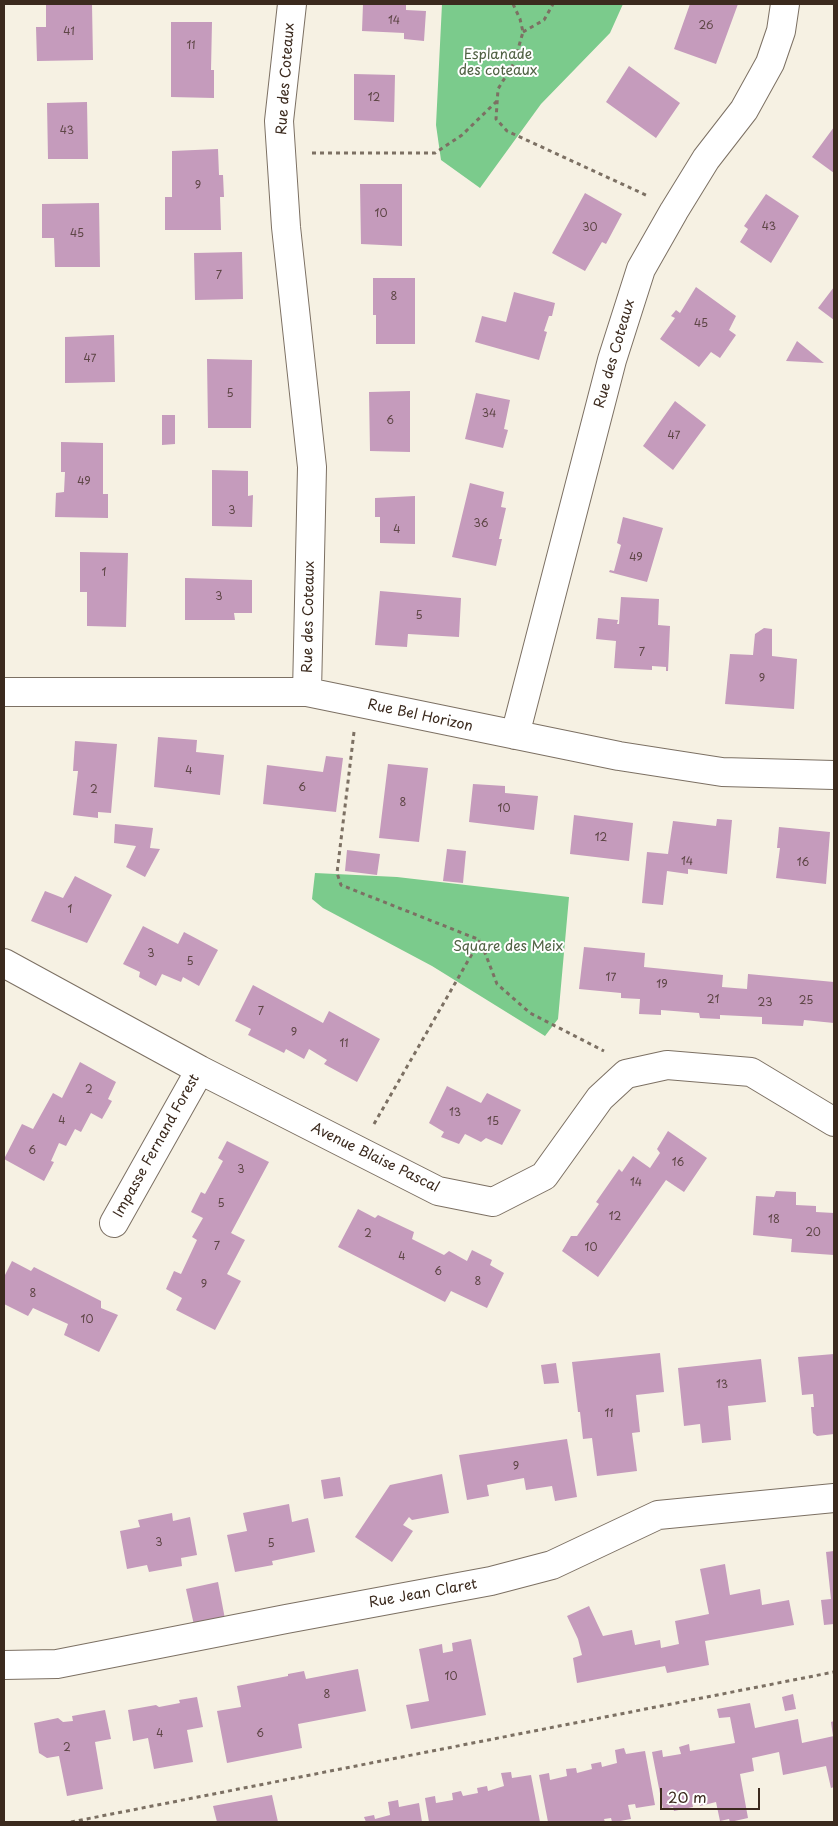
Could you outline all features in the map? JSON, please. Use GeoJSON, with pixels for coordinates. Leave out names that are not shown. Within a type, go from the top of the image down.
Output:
{"type":"FeatureCollection","features":[{"type":"Feature","properties":{"kind":"street","name":"Rue des Coteaux"},"geometry":{"type":"LineString","coordinates":[[292,4],[279,121],[286,227],[312,466],[307,692]]}},
{"type":"Feature","properties":{"kind":"street","name":"Rue des Coteaux"},"geometry":{"type":"LineString","coordinates":[[515,735],[612,360],[641,270],[706,159],[744,110],[770,63],[781,31],[785,4]]}},
{"type":"Feature","properties":{"kind":"street","name":"Rue Bel Horizon"},"geometry":{"type":"LineString","coordinates":[[4,692],[307,692],[619,756],[722,772],[834,775]]}},
{"type":"Feature","properties":{"kind":"street","name":"Avenue Blaise Pascal"},"geometry":{"type":"LineString","coordinates":[[4,963],[200,1070],[438,1191],[493,1202],[544,1176],[600,1098],[626,1074],[667,1065],[751,1072],[834,1122]]}},
{"type":"Feature","properties":{"kind":"street","name":"Impasse Fernand Forest"},"geometry":{"type":"LineString","coordinates":[[114,1223],[200,1070]]}},
{"type":"Feature","properties":{"kind":"street","name":"Rue Jean Claret"},"geometry":{"type":"LineString","coordinates":[[4,1665],[57,1664],[491,1581],[552,1565],[658,1515],[834,1498]]}},
{"type":"Feature","properties":{"kind":"path"},"geometry":{"type":"LineString","coordinates":[[513,4],[520,19],[523,32],[514,63],[498,89],[496,119],[508,132],[647,195],[674,211]]}},
{"type":"Feature","properties":{"kind":"path"},"geometry":{"type":"LineString","coordinates":[[523,32],[544,20],[553,4]]}},
{"type":"Feature","properties":{"kind":"path"},"geometry":{"type":"LineString","coordinates":[[282,153],[435,153],[462,135],[497,101]]}},
{"type":"Feature","properties":{"kind":"path"},"geometry":{"type":"LineString","coordinates":[[353,701],[355,721],[337,873],[341,885],[480,940],[497,984],[530,1013],[642,1071]]}},
{"type":"Feature","properties":{"kind":"path"},"geometry":{"type":"LineString","coordinates":[[359,1151],[480,940]]}},
{"type":"Feature","properties":{"kind":"path"},"geometry":{"type":"LineString","coordinates":[[71,1822],[834,1672]]}},
{"type":"Feature","properties":{"kind":"green space","name":"Esplanade des coteaux"},"geometry":{"type":"Polygon","coordinates":[[[442,4],[623,4],[610,33],[541,104],[480,188],[441,160],[436,125],[442,4]]]}},
{"type":"Feature","properties":{"kind":"green space","name":"Square des Meix"},"geometry":{"type":"Polygon","coordinates":[[[315,873],[397,877],[569,897],[558,1019],[545,1036],[432,966],[323,908],[312,899],[315,873]]]}},
{"type":"Feature","properties":{"kind":"building"},"geometry":{"type":"Polygon","coordinates":[[[46,4],[92,4],[93,60],[37,61],[36,27],[46,27],[46,4]]]}},
{"type":"Feature","properties":{"kind":"building"},"geometry":{"type":"Polygon","coordinates":[[[363,4],[406,4],[406,10],[426,11],[424,41],[404,39],[404,33],[362,31],[363,4]]]}},
{"type":"Feature","properties":{"kind":"building"},"geometry":{"type":"Polygon","coordinates":[[[690,4],[738,4],[716,64],[674,49],[690,4]]]}},
{"type":"Feature","properties":{"kind":"building"},"geometry":{"type":"Polygon","coordinates":[[[171,22],[212,22],[211,70],[214,70],[214,98],[171,97],[171,22]]]}},
{"type":"Feature","properties":{"kind":"building"},"geometry":{"type":"Polygon","coordinates":[[[629,66],[680,103],[656,138],[606,102],[629,66]]]}},
{"type":"Feature","properties":{"kind":"building"},"geometry":{"type":"Polygon","coordinates":[[[354,74],[395,75],[394,122],[354,120],[354,74]]]}},
{"type":"Feature","properties":{"kind":"building"},"geometry":{"type":"Polygon","coordinates":[[[87,102],[88,159],[48,159],[47,103],[87,102]]]}},
{"type":"Feature","properties":{"kind":"building"},"geometry":{"type":"Polygon","coordinates":[[[834,127],[834,173],[812,157],[834,127]]]}},
{"type":"Feature","properties":{"kind":"building"},"geometry":{"type":"Polygon","coordinates":[[[218,149],[219,175],[223,175],[224,197],[220,197],[221,230],[165,230],[165,197],[172,197],[172,151],[218,149]]]}},
{"type":"Feature","properties":{"kind":"building"},"geometry":{"type":"Polygon","coordinates":[[[360,184],[402,184],[402,246],[361,244],[360,184]]]}},
{"type":"Feature","properties":{"kind":"building"},"geometry":{"type":"Polygon","coordinates":[[[585,193],[622,214],[606,244],[602,242],[585,271],[552,253],[585,193]]]}},
{"type":"Feature","properties":{"kind":"building"},"geometry":{"type":"Polygon","coordinates":[[[766,194],[799,216],[771,263],[740,242],[748,229],[744,226],[766,194]]]}},
{"type":"Feature","properties":{"kind":"building"},"geometry":{"type":"Polygon","coordinates":[[[99,203],[100,267],[55,267],[54,238],[42,238],[42,204],[99,203]]]}},
{"type":"Feature","properties":{"kind":"building"},"geometry":{"type":"Polygon","coordinates":[[[242,252],[243,299],[195,300],[194,253],[242,252]]]}},
{"type":"Feature","properties":{"kind":"building"},"geometry":{"type":"Polygon","coordinates":[[[373,278],[415,278],[415,344],[376,344],[376,315],[373,315],[373,278]]]}},
{"type":"Feature","properties":{"kind":"building"},"geometry":{"type":"Polygon","coordinates":[[[696,287],[736,316],[729,330],[736,335],[720,358],[711,352],[699,367],[660,339],[675,318],[671,316],[676,310],[680,313],[696,287]]]}},
{"type":"Feature","properties":{"kind":"building"},"geometry":{"type":"Polygon","coordinates":[[[834,287],[834,320],[818,308],[834,287]]]}},
{"type":"Feature","properties":{"kind":"building"},"geometry":{"type":"Polygon","coordinates":[[[514,292],[555,303],[552,316],[549,316],[544,331],[547,332],[539,360],[475,342],[482,316],[506,322],[514,292]]]}},
{"type":"Feature","properties":{"kind":"building"},"geometry":{"type":"Polygon","coordinates":[[[114,335],[115,382],[65,383],[65,337],[114,335]]]}},
{"type":"Feature","properties":{"kind":"building"},"geometry":{"type":"Polygon","coordinates":[[[797,341],[824,363],[786,361],[797,341]]]}},
{"type":"Feature","properties":{"kind":"building"},"geometry":{"type":"Polygon","coordinates":[[[207,359],[252,360],[251,428],[208,428],[207,359]]]}},
{"type":"Feature","properties":{"kind":"building"},"geometry":{"type":"Polygon","coordinates":[[[410,391],[410,452],[370,451],[369,392],[410,391]]]}},
{"type":"Feature","properties":{"kind":"building"},"geometry":{"type":"Polygon","coordinates":[[[476,393],[510,400],[504,429],[508,430],[503,448],[465,439],[476,393]]]}},
{"type":"Feature","properties":{"kind":"building"},"geometry":{"type":"Polygon","coordinates":[[[675,401],[706,425],[673,470],[643,446],[675,401]]]}},
{"type":"Feature","properties":{"kind":"building"},"geometry":{"type":"Polygon","coordinates":[[[162,415],[175,415],[175,444],[162,445],[162,415]]]}},
{"type":"Feature","properties":{"kind":"building"},"geometry":{"type":"Polygon","coordinates":[[[61,442],[103,443],[103,494],[108,494],[108,518],[55,517],[56,493],[64,492],[65,472],[61,472],[61,442]]]}},
{"type":"Feature","properties":{"kind":"building"},"geometry":{"type":"Polygon","coordinates":[[[212,470],[248,471],[248,496],[253,495],[252,527],[212,526],[212,470]]]}},
{"type":"Feature","properties":{"kind":"building"},"geometry":{"type":"Polygon","coordinates":[[[470,483],[504,492],[501,507],[506,508],[499,539],[502,539],[496,566],[452,557],[470,483]]]}},
{"type":"Feature","properties":{"kind":"building"},"geometry":{"type":"Polygon","coordinates":[[[415,496],[415,544],[380,543],[380,517],[375,517],[375,498],[415,496]]]}},
{"type":"Feature","properties":{"kind":"building"},"geometry":{"type":"Polygon","coordinates":[[[623,517],[663,528],[647,582],[609,572],[610,570],[614,571],[621,545],[617,543],[623,517]]]}},
{"type":"Feature","properties":{"kind":"building"},"geometry":{"type":"Polygon","coordinates":[[[80,552],[128,553],[126,627],[87,626],[87,592],[80,592],[80,552]]]}},
{"type":"Feature","properties":{"kind":"building"},"geometry":{"type":"Polygon","coordinates":[[[185,578],[252,580],[252,613],[234,613],[235,620],[185,620],[185,578]]]}},
{"type":"Feature","properties":{"kind":"building"},"geometry":{"type":"Polygon","coordinates":[[[380,591],[461,598],[459,637],[408,634],[407,647],[375,645],[380,591]]]}},
{"type":"Feature","properties":{"kind":"building"},"geometry":{"type":"Polygon","coordinates":[[[621,597],[659,599],[658,625],[670,626],[668,671],[666,671],[666,667],[652,666],[652,670],[614,668],[616,641],[596,639],[598,618],[618,620],[617,624],[619,624],[621,597]]]}},
{"type":"Feature","properties":{"kind":"building"},"geometry":{"type":"Polygon","coordinates":[[[764,628],[772,629],[772,656],[797,659],[794,709],[725,704],[730,654],[753,655],[755,634],[764,628]]]}},
{"type":"Feature","properties":{"kind":"building"},"geometry":{"type":"Polygon","coordinates":[[[158,737],[197,740],[196,752],[224,755],[220,795],[154,787],[158,737]]]}},
{"type":"Feature","properties":{"kind":"building"},"geometry":{"type":"Polygon","coordinates":[[[75,741],[117,744],[111,813],[98,812],[98,818],[73,815],[78,771],[73,771],[75,741]]]}},
{"type":"Feature","properties":{"kind":"building"},"geometry":{"type":"Polygon","coordinates":[[[326,756],[343,758],[336,812],[263,804],[267,765],[323,772],[326,756]]]}},
{"type":"Feature","properties":{"kind":"building"},"geometry":{"type":"Polygon","coordinates":[[[388,764],[428,768],[419,842],[379,838],[388,764]]]}},
{"type":"Feature","properties":{"kind":"building"},"geometry":{"type":"Polygon","coordinates":[[[473,784],[505,786],[505,793],[538,796],[534,830],[469,822],[473,784]]]}},
{"type":"Feature","properties":{"kind":"building"},"geometry":{"type":"Polygon","coordinates":[[[574,815],[633,823],[629,861],[570,854],[574,815]]]}},
{"type":"Feature","properties":{"kind":"building"},"geometry":{"type":"Polygon","coordinates":[[[717,819],[732,820],[727,874],[688,869],[688,874],[667,871],[663,905],[642,903],[647,852],[668,854],[673,821],[716,826],[717,819]]]}},
{"type":"Feature","properties":{"kind":"building"},"geometry":{"type":"Polygon","coordinates":[[[115,824],[153,828],[150,848],[160,849],[145,877],[126,867],[136,846],[114,843],[115,824]]]}},
{"type":"Feature","properties":{"kind":"building"},"geometry":{"type":"Polygon","coordinates":[[[779,827],[830,832],[826,884],[776,878],[780,848],[777,848],[779,827]]]}},
{"type":"Feature","properties":{"kind":"building"},"geometry":{"type":"Polygon","coordinates":[[[447,849],[466,851],[463,883],[443,881],[447,849]]]}},
{"type":"Feature","properties":{"kind":"building"},"geometry":{"type":"Polygon","coordinates":[[[347,850],[380,854],[377,875],[345,871],[347,850]]]}},
{"type":"Feature","properties":{"kind":"building"},"geometry":{"type":"Polygon","coordinates":[[[75,876],[112,895],[87,943],[31,921],[45,891],[63,898],[75,876]]]}},
{"type":"Feature","properties":{"kind":"building"},"geometry":{"type":"Polygon","coordinates":[[[143,926],[178,944],[184,932],[218,950],[199,986],[183,977],[181,982],[162,974],[156,986],[139,977],[140,972],[123,964],[143,926]]]}},
{"type":"Feature","properties":{"kind":"building"},"geometry":{"type":"Polygon","coordinates":[[[584,947],[645,953],[644,967],[723,975],[722,987],[747,989],[748,974],[834,982],[834,1023],[804,1020],[803,1026],[762,1024],[762,1017],[720,1015],[720,1019],[700,1018],[699,1013],[661,1010],[661,1015],[639,1014],[640,999],[621,998],[621,993],[579,989],[584,947]]]}},
{"type":"Feature","properties":{"kind":"building"},"geometry":{"type":"Polygon","coordinates":[[[253,985],[323,1023],[329,1011],[380,1039],[357,1082],[324,1064],[327,1060],[309,1049],[304,1059],[286,1049],[284,1053],[248,1035],[251,1029],[235,1021],[253,985]]]}},
{"type":"Feature","properties":{"kind":"building"},"geometry":{"type":"Polygon","coordinates":[[[80,1062],[116,1082],[108,1099],[112,1101],[102,1119],[91,1113],[81,1132],[75,1129],[66,1146],[59,1143],[51,1161],[54,1162],[44,1181],[4,1159],[22,1124],[33,1129],[53,1093],[62,1098],[80,1062]]]}},
{"type":"Feature","properties":{"kind":"building"},"geometry":{"type":"Polygon","coordinates":[[[447,1086],[481,1103],[487,1093],[521,1110],[502,1145],[486,1138],[481,1142],[465,1134],[459,1144],[441,1137],[444,1132],[429,1123],[447,1086]]]}},
{"type":"Feature","properties":{"kind":"building"},"geometry":{"type":"Polygon","coordinates":[[[668,1131],[707,1158],[684,1192],[666,1180],[598,1277],[562,1251],[571,1236],[577,1236],[599,1204],[596,1202],[619,1169],[622,1172],[633,1156],[650,1168],[660,1153],[657,1149],[668,1131]]]}},
{"type":"Feature","properties":{"kind":"building"},"geometry":{"type":"Polygon","coordinates":[[[227,1141],[269,1162],[231,1233],[245,1240],[227,1274],[241,1281],[215,1330],[176,1310],[182,1298],[166,1289],[174,1271],[181,1274],[197,1240],[192,1237],[203,1218],[191,1212],[201,1192],[205,1194],[223,1161],[218,1158],[227,1141]]]}},
{"type":"Feature","properties":{"kind":"building"},"geometry":{"type":"Polygon","coordinates":[[[776,1191],[796,1192],[796,1205],[816,1206],[816,1212],[834,1213],[834,1255],[791,1252],[792,1239],[753,1235],[756,1196],[774,1197],[776,1191]]]}},
{"type":"Feature","properties":{"kind":"building"},"geometry":{"type":"Polygon","coordinates":[[[358,1209],[375,1218],[378,1215],[414,1232],[412,1239],[444,1255],[449,1251],[467,1261],[472,1250],[492,1260],[490,1265],[504,1273],[487,1308],[451,1291],[445,1302],[338,1247],[358,1209]]]}},
{"type":"Feature","properties":{"kind":"building"},"geometry":{"type":"Polygon","coordinates":[[[12,1261],[31,1271],[34,1267],[101,1301],[101,1308],[118,1315],[99,1352],[64,1335],[68,1324],[33,1308],[28,1316],[4,1304],[4,1277],[12,1261]]]}},
{"type":"Feature","properties":{"kind":"building"},"geometry":{"type":"Polygon","coordinates":[[[660,1353],[664,1392],[636,1395],[640,1432],[632,1433],[637,1471],[597,1476],[592,1438],[583,1439],[572,1362],[660,1353]]]}},
{"type":"Feature","properties":{"kind":"building"},"geometry":{"type":"Polygon","coordinates":[[[834,1354],[834,1434],[817,1436],[813,1433],[811,1407],[814,1407],[813,1394],[802,1395],[798,1357],[834,1354]]]}},
{"type":"Feature","properties":{"kind":"building"},"geometry":{"type":"Polygon","coordinates":[[[761,1359],[766,1402],[728,1406],[731,1440],[702,1443],[700,1424],[684,1426],[678,1368],[761,1359]]]}},
{"type":"Feature","properties":{"kind":"building"},"geometry":{"type":"Polygon","coordinates":[[[556,1363],[559,1383],[544,1384],[541,1365],[556,1363]]]}},
{"type":"Feature","properties":{"kind":"building"},"geometry":{"type":"Polygon","coordinates":[[[567,1439],[577,1497],[555,1501],[552,1486],[526,1490],[524,1478],[487,1485],[489,1496],[467,1500],[459,1455],[567,1439]]]}},
{"type":"Feature","properties":{"kind":"building"},"geometry":{"type":"Polygon","coordinates":[[[442,1474],[449,1513],[412,1520],[409,1517],[403,1525],[413,1531],[392,1562],[355,1537],[390,1485],[442,1474]]]}},
{"type":"Feature","properties":{"kind":"building"},"geometry":{"type":"Polygon","coordinates":[[[340,1477],[343,1496],[324,1499],[321,1480],[340,1477]]]}},
{"type":"Feature","properties":{"kind":"building"},"geometry":{"type":"Polygon","coordinates":[[[289,1504],[292,1522],[308,1518],[315,1552],[272,1561],[273,1565],[235,1572],[227,1535],[247,1531],[243,1513],[289,1504]]]}},
{"type":"Feature","properties":{"kind":"building"},"geometry":{"type":"Polygon","coordinates":[[[172,1513],[173,1521],[190,1517],[197,1555],[181,1558],[182,1566],[149,1572],[147,1565],[127,1569],[120,1531],[140,1527],[138,1520],[172,1513]]]}},
{"type":"Feature","properties":{"kind":"building"},"geometry":{"type":"Polygon","coordinates":[[[834,1551],[834,1624],[824,1625],[821,1600],[831,1599],[826,1552],[834,1551]]]}},
{"type":"Feature","properties":{"kind":"building"},"geometry":{"type":"Polygon","coordinates":[[[725,1564],[730,1595],[760,1589],[762,1605],[789,1600],[794,1625],[705,1641],[709,1665],[667,1673],[665,1666],[577,1683],[573,1658],[582,1655],[578,1639],[567,1616],[589,1606],[603,1636],[632,1630],[635,1645],[660,1640],[661,1648],[679,1644],[675,1621],[709,1614],[700,1569],[725,1564]]]}},
{"type":"Feature","properties":{"kind":"building"},"geometry":{"type":"Polygon","coordinates":[[[218,1582],[225,1619],[194,1625],[186,1589],[218,1582]]]}},
{"type":"Feature","properties":{"kind":"building"},"geometry":{"type":"Polygon","coordinates":[[[471,1639],[486,1715],[411,1729],[406,1705],[429,1701],[419,1649],[442,1644],[443,1653],[453,1651],[452,1643],[471,1639]]]}},
{"type":"Feature","properties":{"kind":"building"},"geometry":{"type":"Polygon","coordinates":[[[358,1669],[366,1711],[298,1724],[302,1748],[227,1763],[217,1711],[241,1707],[237,1686],[304,1671],[306,1679],[358,1669]]]}},
{"type":"Feature","properties":{"kind":"building"},"geometry":{"type":"Polygon","coordinates":[[[793,1694],[796,1709],[785,1711],[782,1697],[793,1694]]]}},
{"type":"Feature","properties":{"kind":"building"},"geometry":{"type":"Polygon","coordinates":[[[197,1697],[203,1727],[187,1730],[193,1762],[154,1769],[148,1738],[133,1741],[128,1710],[156,1705],[159,1707],[180,1703],[179,1700],[197,1697]]]}},
{"type":"Feature","properties":{"kind":"building"},"geometry":{"type":"Polygon","coordinates":[[[750,1703],[755,1728],[798,1719],[802,1743],[834,1736],[834,1787],[831,1788],[826,1766],[783,1775],[779,1752],[752,1758],[754,1771],[740,1774],[748,1818],[730,1822],[729,1819],[720,1821],[716,1802],[700,1806],[699,1801],[692,1802],[693,1807],[674,1811],[673,1807],[663,1809],[652,1752],[662,1750],[663,1757],[681,1754],[679,1747],[689,1744],[690,1751],[735,1743],[730,1717],[719,1718],[717,1709],[750,1703]]]}},
{"type":"Feature","properties":{"kind":"building"},"geometry":{"type":"Polygon","coordinates":[[[105,1710],[111,1739],[95,1742],[103,1789],[67,1796],[59,1756],[47,1758],[39,1753],[34,1723],[58,1718],[63,1722],[73,1721],[72,1716],[105,1710]]]}},
{"type":"Feature","properties":{"kind":"building"},"geometry":{"type":"Polygon","coordinates":[[[834,1721],[834,1736],[833,1736],[831,1722],[834,1721]]]}},
{"type":"Feature","properties":{"kind":"building"},"geometry":{"type":"Polygon","coordinates":[[[624,1748],[626,1754],[645,1751],[655,1805],[636,1808],[635,1804],[628,1805],[631,1819],[615,1822],[612,1822],[611,1818],[604,1819],[605,1822],[548,1822],[539,1775],[549,1773],[550,1780],[567,1776],[566,1769],[576,1768],[577,1773],[592,1769],[591,1764],[601,1762],[602,1767],[617,1763],[615,1750],[624,1748]]]}},
{"type":"Feature","properties":{"kind":"building"},"geometry":{"type":"Polygon","coordinates":[[[511,1772],[512,1778],[531,1775],[540,1822],[429,1822],[425,1798],[435,1796],[436,1803],[453,1800],[452,1793],[461,1791],[463,1796],[478,1793],[477,1788],[487,1786],[488,1791],[504,1786],[501,1773],[511,1772]]]}},
{"type":"Feature","properties":{"kind":"building"},"geometry":{"type":"Polygon","coordinates":[[[272,1795],[278,1822],[217,1822],[213,1806],[272,1795]]]}},
{"type":"Feature","properties":{"kind":"building"},"geometry":{"type":"Polygon","coordinates":[[[398,1800],[399,1807],[419,1803],[422,1822],[366,1822],[364,1817],[374,1815],[375,1819],[390,1815],[388,1802],[398,1800]]]}}]}
